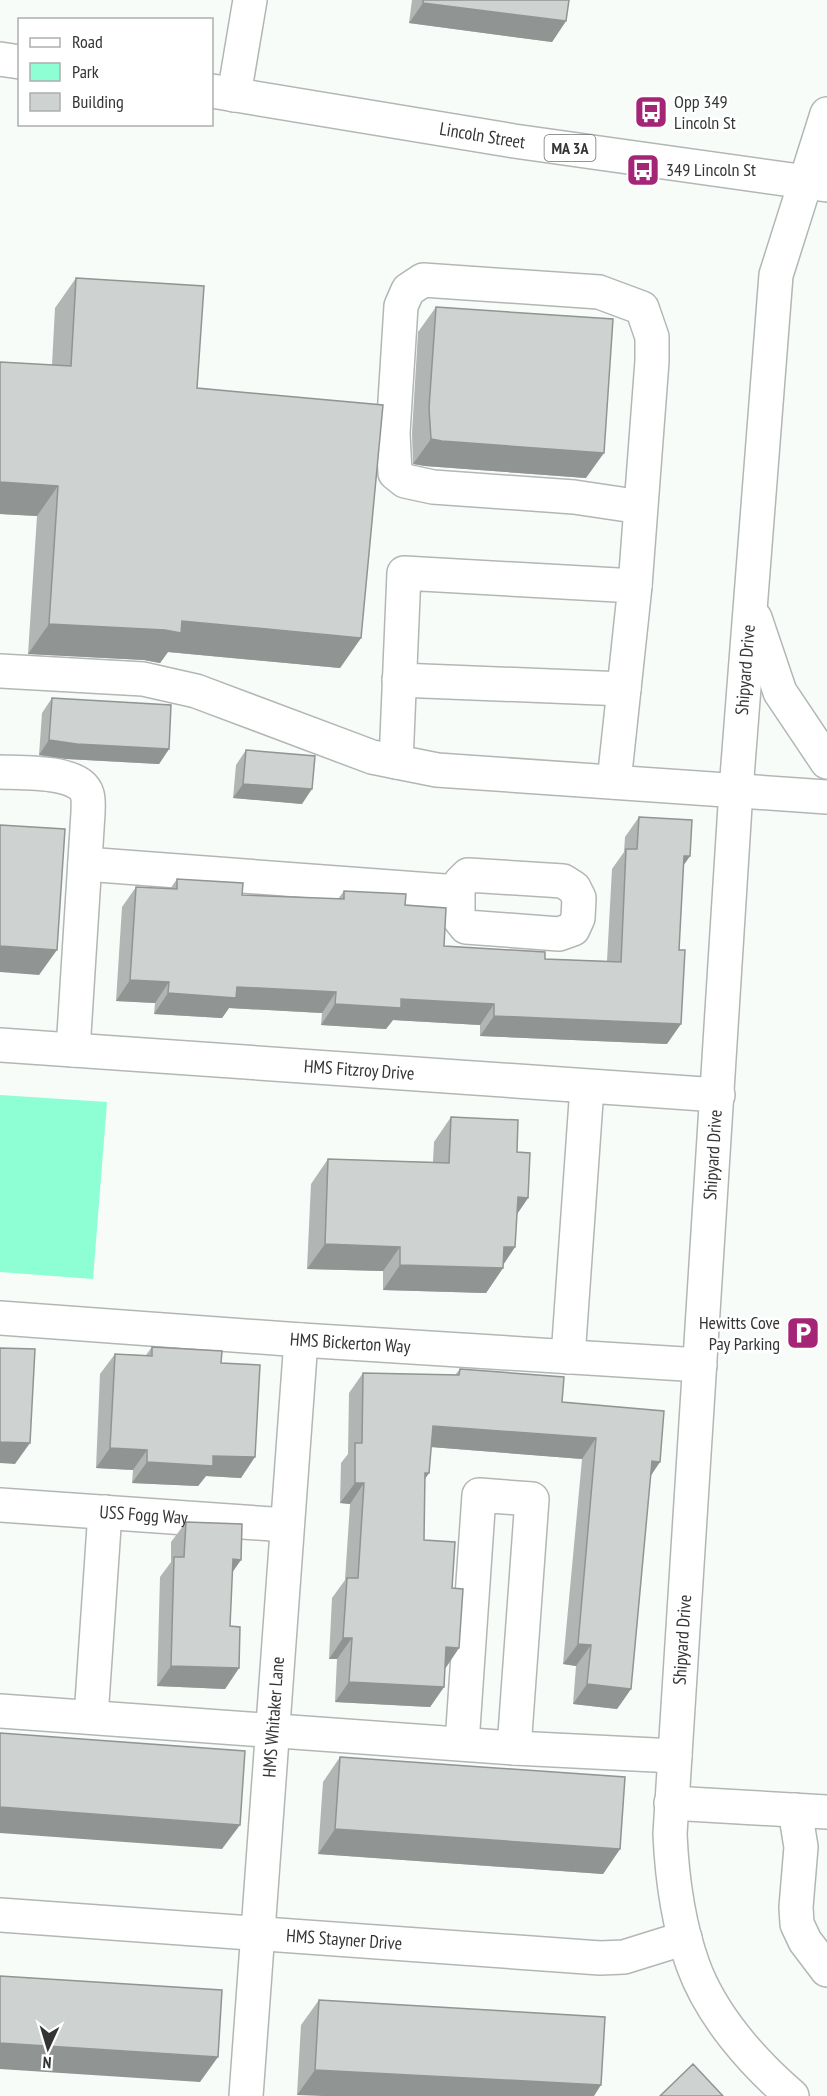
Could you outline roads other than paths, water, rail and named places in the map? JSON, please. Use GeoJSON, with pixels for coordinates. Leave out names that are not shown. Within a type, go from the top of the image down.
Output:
{"type":"FeatureCollection","features":[{"type":"Feature","properties":{"kind":"street"},"geometry":{"type":"LineString","coordinates":[[223,93],[250,0]]}},
{"type":"Feature","properties":{"kind":"street"},"geometry":{"type":"LineString","coordinates":[[0,59],[18,62]]}},
{"type":"Feature","properties":{"kind":"street","name":"Lincoln Street"},"geometry":{"type":"LineString","coordinates":[[223,93],[514,141],[817,184]]}},
{"type":"Feature","properties":{"kind":"street","name":"Shipyard Drive"},"geometry":{"type":"LineString","coordinates":[[792,2096],[773,2080],[742,2047],[711,2001],[693,1966],[673,1886],[670,1834],[736,790],[776,274],[817,184],[827,114]]}},
{"type":"Feature","properties":{"kind":"street"},"geometry":{"type":"LineString","coordinates":[[614,782],[635,586],[641,507],[652,361],[652,337],[642,308],[599,292],[423,280],[408,290],[401,306],[393,433],[395,473],[405,481],[433,487],[574,497],[641,507]]}},
{"type":"Feature","properties":{"kind":"street"},"geometry":{"type":"LineString","coordinates":[[396,762],[404,573],[635,586]]}},
{"type":"Feature","properties":{"kind":"street"},"geometry":{"type":"LineString","coordinates":[[750,602],[780,692],[827,762]]}},
{"type":"Feature","properties":{"kind":"street"},"geometry":{"type":"LineString","coordinates":[[0,671],[143,680],[196,691],[372,757],[437,770],[827,797]]}},
{"type":"Feature","properties":{"kind":"street"},"geometry":{"type":"LineString","coordinates":[[399,680],[624,689]]}},
{"type":"Feature","properties":{"kind":"street"},"geometry":{"type":"LineString","coordinates":[[0,772],[59,776],[78,783],[87,793],[88,813],[73,1050]]}},
{"type":"Feature","properties":{"kind":"street"},"geometry":{"type":"LineString","coordinates":[[85,864],[458,892]]}},
{"type":"Feature","properties":{"kind":"street","name":"HMS Fitzroy Drive"},"geometry":{"type":"LineString","coordinates":[[0,1046],[718,1095]]}},
{"type":"Feature","properties":{"kind":"street"},"geometry":{"type":"LineString","coordinates":[[568,1357],[587,1087]]}},
{"type":"Feature","properties":{"kind":"street","name":"HMS Bickerton Way"},"geometry":{"type":"LineString","coordinates":[[0,1318],[700,1365]]}},
{"type":"Feature","properties":{"kind":"street","name":"HMS Whitaker Lane"},"geometry":{"type":"LineString","coordinates":[[246,2096],[301,1340]]}},
{"type":"Feature","properties":{"kind":"street"},"geometry":{"type":"LineString","coordinates":[[462,1743],[479,1495],[532,1499],[514,1748]]}},
{"type":"Feature","properties":{"kind":"street","name":"USS Fogg Way"},"geometry":{"type":"LineString","coordinates":[[0,1505],[287,1525]]}},
{"type":"Feature","properties":{"kind":"street"},"geometry":{"type":"LineString","coordinates":[[91,1717],[105,1512]]}},
{"type":"Feature","properties":{"kind":"street"},"geometry":{"type":"LineString","coordinates":[[0,1712],[514,1748],[675,1756]]}},
{"type":"Feature","properties":{"kind":"street"},"geometry":{"type":"LineString","coordinates":[[671,1803],[811,1811],[801,1846],[796,1907],[797,1924],[804,1941],[827,1970]]}},
{"type":"Feature","properties":{"kind":"street","name":"HMS Stayner Drive"},"geometry":{"type":"LineString","coordinates":[[0,1915],[600,1958],[624,1957],[685,1938]]}},
{"type":"Feature","properties":{"kind":"place","name":"Opp 349 Lincoln St"},"geometry":{"type":"Point","coordinates":[651,112]}},
{"type":"Feature","properties":{"kind":"place","name":"349 Lincoln St"},"geometry":{"type":"Point","coordinates":[643,170]}},
{"type":"Feature","properties":{"kind":"place","name":"Hewitts Cove Pay Parking"},"geometry":{"type":"Point","coordinates":[803,1333]}}]}
